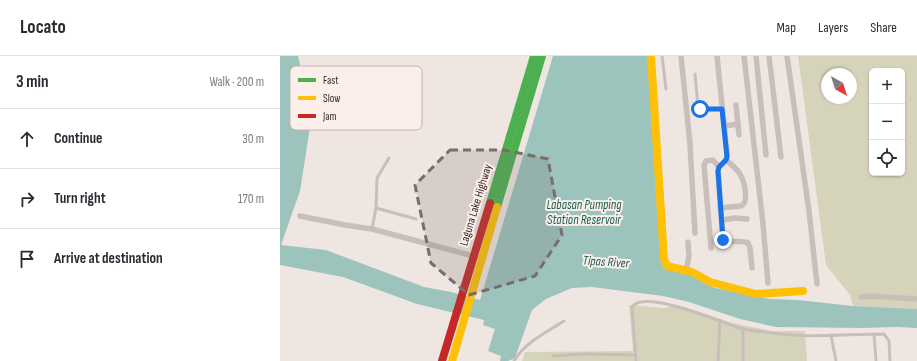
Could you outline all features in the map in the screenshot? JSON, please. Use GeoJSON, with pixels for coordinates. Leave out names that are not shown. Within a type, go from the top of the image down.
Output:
{"type":"FeatureCollection","features":[{"type":"Feature","properties":{"kind":"main road","name":"Laguna Lake Highway"},"geometry":{"type":"LineString","coordinates":[[452,361],[530,82],[534,56]]}},
{"type":"Feature","properties":{"kind":"main road","name":"Laguna Lake Highway"},"geometry":{"type":"LineString","coordinates":[[442,361],[473,256],[530,82],[542,56]]}},
{"type":"Feature","properties":{"kind":"main road"},"geometry":{"type":"LineString","coordinates":[[651,56],[664,259],[667,266],[692,272],[710,282],[756,294],[803,291]]}},
{"type":"Feature","properties":{"kind":"street"},"geometry":{"type":"LineString","coordinates":[[681,56],[690,144],[695,233]]}},
{"type":"Feature","properties":{"kind":"street"},"geometry":{"type":"LineString","coordinates":[[717,56],[726,160],[740,175],[746,201],[744,205],[741,206],[720,208]]}},
{"type":"Feature","properties":{"kind":"street"},"geometry":{"type":"LineString","coordinates":[[744,56],[763,224],[768,283]]}},
{"type":"Feature","properties":{"kind":"street"},"geometry":{"type":"LineString","coordinates":[[756,56],[766,154]]}},
{"type":"Feature","properties":{"kind":"street"},"geometry":{"type":"LineString","coordinates":[[769,56],[781,157]]}},
{"type":"Feature","properties":{"kind":"street"},"geometry":{"type":"LineString","coordinates":[[787,56],[808,204],[817,284]]}},
{"type":"Feature","properties":{"kind":"street"},"geometry":{"type":"LineString","coordinates":[[736,104],[740,135]]}},
{"type":"Feature","properties":{"kind":"street"},"geometry":{"type":"LineString","coordinates":[[724,126],[738,124]]}},
{"type":"Feature","properties":{"kind":"street"},"geometry":{"type":"LineString","coordinates":[[711,248],[704,165],[706,161],[713,160],[719,167]]}},
{"type":"Feature","properties":{"kind":"street"},"geometry":{"type":"LineString","coordinates":[[726,160],[719,167],[718,171],[723,240],[746,241],[750,244],[752,268]]}},
{"type":"Feature","properties":{"kind":"street"},"geometry":{"type":"LineString","coordinates":[[300,216],[346,226],[372,229],[473,256]]}},
{"type":"Feature","properties":{"kind":"street"},"geometry":{"type":"LineString","coordinates":[[722,220],[735,218],[747,219]]}},
{"type":"Feature","properties":{"kind":"street"},"geometry":{"type":"LineString","coordinates":[[686,271],[689,256],[688,242]]}},
{"type":"Feature","properties":{"kind":"street"},"geometry":{"type":"LineString","coordinates":[[861,297],[872,296],[917,299]]}},
{"type":"Feature","properties":{"kind":"lane"},"geometry":{"type":"LineString","coordinates":[[662,56],[666,89]]}},
{"type":"Feature","properties":{"kind":"lane"},"geometry":{"type":"LineString","coordinates":[[695,74],[698,107],[701,109],[722,109]]}},
{"type":"Feature","properties":{"kind":"lane"},"geometry":{"type":"LineString","coordinates":[[372,229],[376,208],[377,178],[389,158]]}},
{"type":"Feature","properties":{"kind":"lane"},"geometry":{"type":"LineString","coordinates":[[376,208],[416,219]]}},
{"type":"Feature","properties":{"kind":"lane"},"geometry":{"type":"LineString","coordinates":[[636,361],[632,307],[636,303],[652,301],[663,303],[743,329],[780,335],[884,334],[889,341],[890,361]]}},
{"type":"Feature","properties":{"kind":"lane"},"geometry":{"type":"LineString","coordinates":[[514,361],[531,342],[564,321]]}},
{"type":"Feature","properties":{"kind":"lane"},"geometry":{"type":"LineString","coordinates":[[719,361],[720,321]]}},
{"type":"Feature","properties":{"kind":"lane"},"geometry":{"type":"LineString","coordinates":[[743,329],[743,361]]}},
{"type":"Feature","properties":{"kind":"lane"},"geometry":{"type":"LineString","coordinates":[[874,334],[876,361]]}},
{"type":"Feature","properties":{"kind":"lane"},"geometry":{"type":"LineString","coordinates":[[832,335],[836,361]]}},
{"type":"Feature","properties":{"kind":"lane"},"geometry":{"type":"LineString","coordinates":[[553,356],[635,355]]}},
{"type":"Feature","properties":{"kind":"highlighted area"},"geometry":{"type":"Polygon","coordinates":[[[450,150],[504,150],[548,159],[562,235],[535,276],[469,295],[431,263],[415,185],[450,150]]]}},
{"type":"Feature","properties":{"kind":"green space"},"geometry":{"type":"Polygon","coordinates":[[[798,56],[917,56],[917,309],[853,306],[850,295],[826,265],[798,56]]]}},
{"type":"Feature","properties":{"kind":"green space"},"geometry":{"type":"Polygon","coordinates":[[[629,305],[664,308],[678,305],[733,323],[771,331],[805,331],[807,361],[522,361],[525,352],[633,351],[629,305]]]}},
{"type":"Feature","properties":{"kind":"water","name":"Labasan Pumping Station Reservoir"},"geometry":{"type":"Polygon","coordinates":[[[280,56],[298,56],[300,66],[290,66],[290,130],[310,130],[300,191],[281,245],[326,250],[424,287],[451,292],[480,300],[553,56],[650,56],[663,265],[694,276],[715,288],[770,299],[798,300],[853,306],[917,309],[917,328],[776,327],[740,319],[689,302],[663,296],[592,287],[572,288],[546,299],[532,310],[515,358],[508,361],[500,361],[501,356],[488,351],[495,329],[483,325],[484,320],[417,304],[343,277],[280,265],[280,56]]]}},
{"type":"Feature","properties":{"kind":"traffic: fast"},"geometry":{"type":"LineString","coordinates":[[490,203],[534,56]]}},
{"type":"Feature","properties":{"kind":"traffic: fast"},"geometry":{"type":"LineString","coordinates":[[497,207],[542,56]]}},
{"type":"Feature","properties":{"kind":"traffic: slow"},"geometry":{"type":"LineString","coordinates":[[651,56],[664,259],[667,266],[692,272],[710,282],[756,294],[803,291]]}},
{"type":"Feature","properties":{"kind":"traffic: slow"},"geometry":{"type":"LineString","coordinates":[[452,361],[497,207]]}},
{"type":"Feature","properties":{"kind":"traffic: jam"},"geometry":{"type":"LineString","coordinates":[[442,361],[490,203]]}},
{"type":"Feature","properties":{"kind":"route"},"geometry":{"type":"LineString","coordinates":[[700,109],[722,109],[727,153],[726,160],[718,169],[723,240]]}},
{"type":"Feature","properties":{"kind":"water label","name":"Tipas River"},"geometry":{"type":"Point","coordinates":[606,262]}}]}
